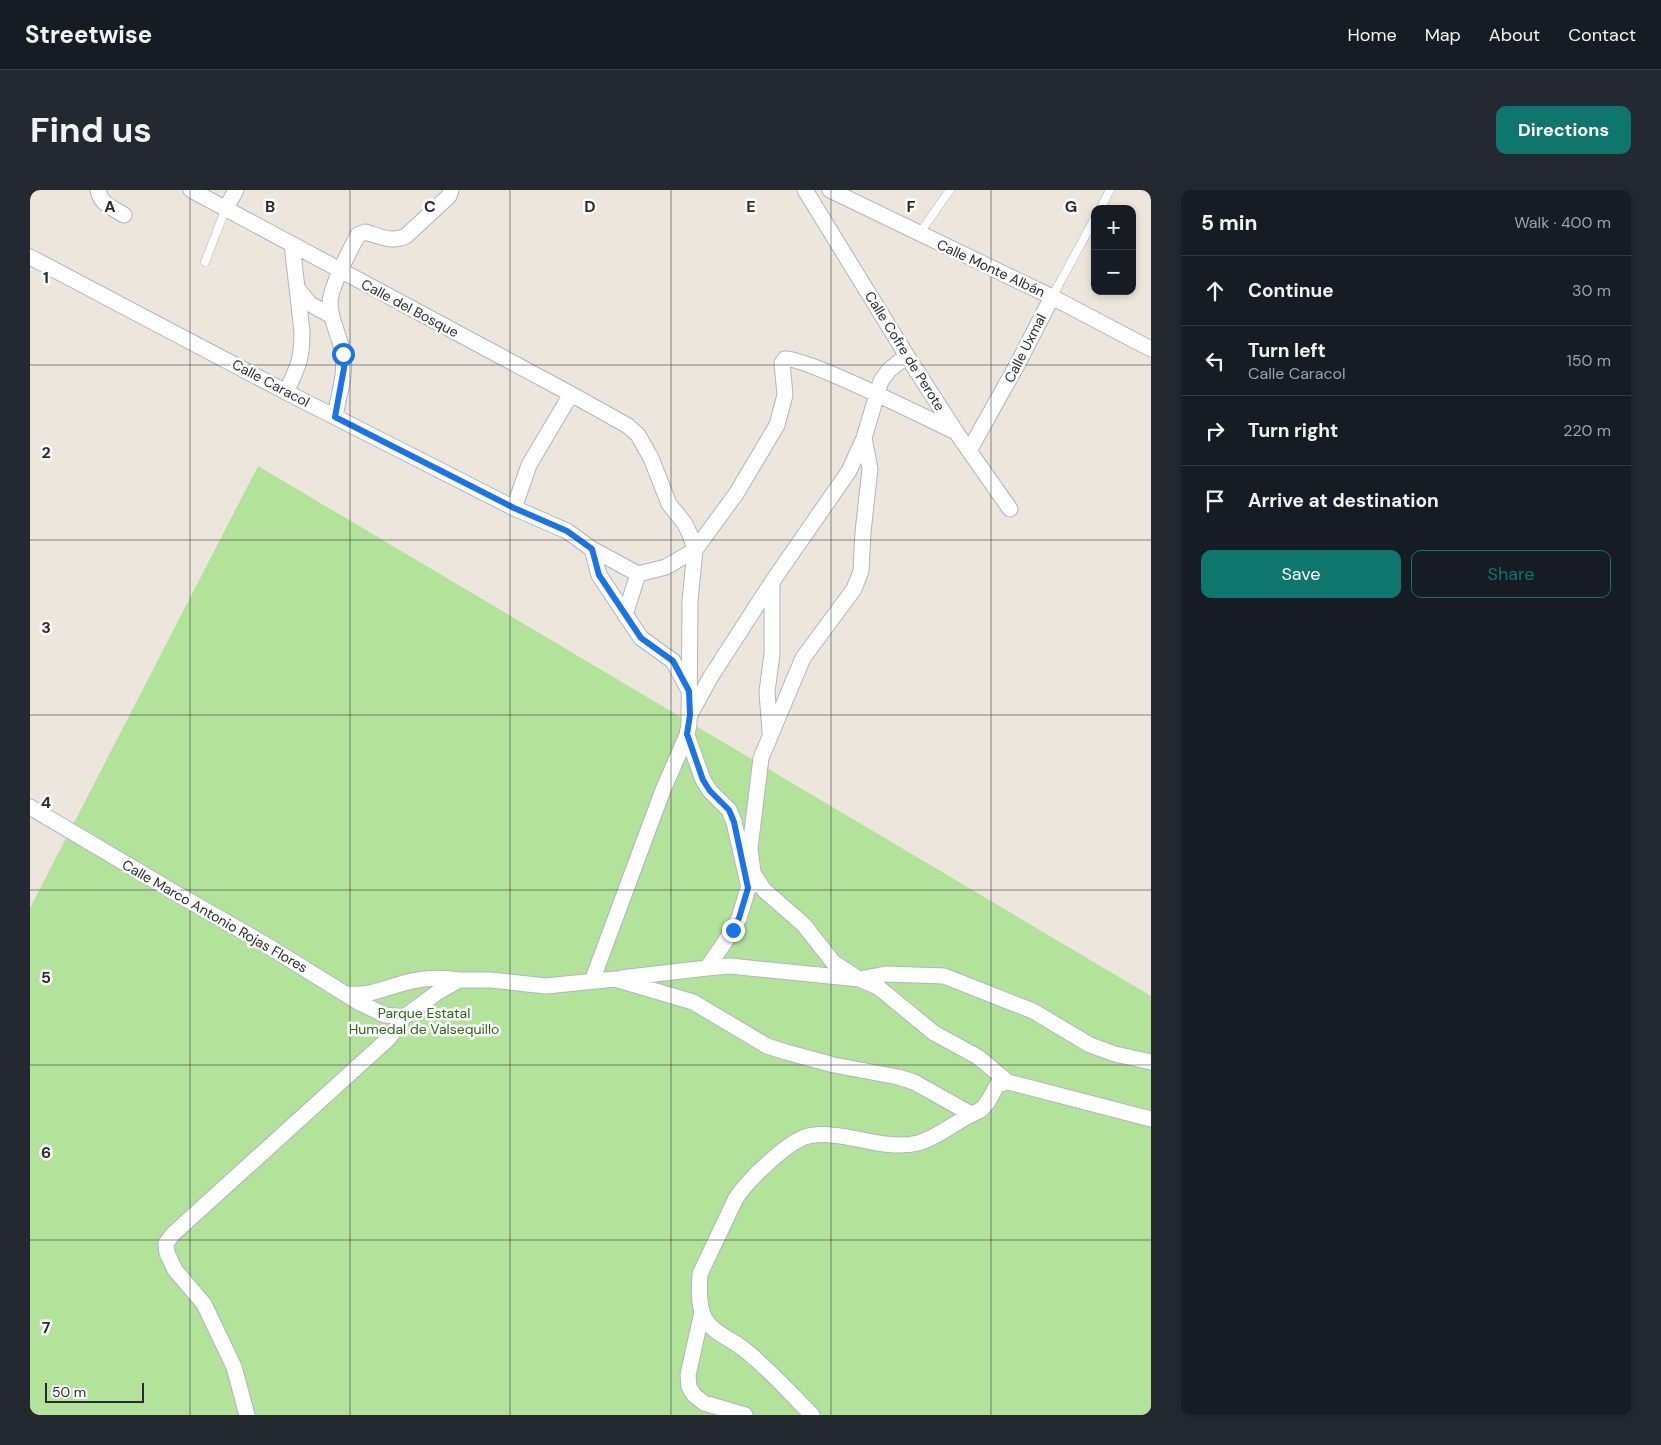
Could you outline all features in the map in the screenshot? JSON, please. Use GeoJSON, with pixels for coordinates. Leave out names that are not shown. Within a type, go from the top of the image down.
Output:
{"type":"FeatureCollection","features":[{"type":"Feature","properties":{"kind":"street"},"geometry":{"type":"LineString","coordinates":[[98,190],[100,198],[105,203],[124,215]]}},
{"type":"Feature","properties":{"kind":"street","name":"Calle del Bosque"},"geometry":{"type":"LineString","coordinates":[[191,190],[628,426],[638,435],[651,458],[669,504],[685,524],[695,550]]}},
{"type":"Feature","properties":{"kind":"street"},"geometry":{"type":"LineString","coordinates":[[226,208],[236,190]]}},
{"type":"Feature","properties":{"kind":"street"},"geometry":{"type":"LineString","coordinates":[[335,417],[344,368],[343,354],[332,316],[330,301],[340,270],[358,235],[365,232],[390,240],[399,240],[406,236],[449,196],[451,190]]}},
{"type":"Feature","properties":{"kind":"street","name":"Calle Cofre de Perote"},"geometry":{"type":"LineString","coordinates":[[804,190],[956,432],[1010,509]]}},
{"type":"Feature","properties":{"kind":"street","name":"Calle Monte Albán"},"geometry":{"type":"LineString","coordinates":[[830,190],[1052,297],[1151,348]]}},
{"type":"Feature","properties":{"kind":"street"},"geometry":{"type":"LineString","coordinates":[[286,392],[301,357],[302,332],[292,244]]}},
{"type":"Feature","properties":{"kind":"street","name":"Calle Caracol"},"geometry":{"type":"LineString","coordinates":[[30,257],[286,392],[514,508],[567,531],[592,549],[638,574]]}},
{"type":"Feature","properties":{"kind":"street"},"geometry":{"type":"LineString","coordinates":[[297,288],[310,304],[332,316]]}},
{"type":"Feature","properties":{"kind":"street","name":"Calle Uxmal"},"geometry":{"type":"LineString","coordinates":[[969,451],[1052,297]]}},
{"type":"Feature","properties":{"kind":"street"},"geometry":{"type":"LineString","coordinates":[[690,715],[710,678],[772,582],[849,471],[864,438],[880,381],[889,370],[907,356]]}},
{"type":"Feature","properties":{"kind":"street"},"geometry":{"type":"LineString","coordinates":[[626,615],[638,574],[666,567],[695,550],[736,494],[777,424],[785,395],[782,363],[785,359],[790,358],[817,368],[956,432]]}},
{"type":"Feature","properties":{"kind":"street"},"geometry":{"type":"LineString","coordinates":[[514,508],[529,465],[571,394]]}},
{"type":"Feature","properties":{"kind":"street"},"geometry":{"type":"LineString","coordinates":[[706,968],[733,930],[739,918],[753,873],[750,848],[761,758],[803,658],[854,589],[861,571],[870,469],[864,438]]}},
{"type":"Feature","properties":{"kind":"street"},"geometry":{"type":"LineString","coordinates":[[592,549],[599,575],[641,638],[673,661],[689,691]]}},
{"type":"Feature","properties":{"kind":"street"},"geometry":{"type":"LineString","coordinates":[[592,981],[663,790],[687,734],[690,715],[690,601],[695,550]]}},
{"type":"Feature","properties":{"kind":"street"},"geometry":{"type":"LineString","coordinates":[[770,736],[767,692],[769,665],[772,654],[772,582]]}},
{"type":"Feature","properties":{"kind":"street"},"geometry":{"type":"LineString","coordinates":[[687,734],[703,780],[710,791],[729,810],[734,822],[748,888]]}},
{"type":"Feature","properties":{"kind":"street","name":"Calle Marco Antonio Rojas Flores"},"geometry":{"type":"LineString","coordinates":[[30,807],[263,942],[347,994],[385,1015],[404,1017]]}},
{"type":"Feature","properties":{"kind":"street"},"geometry":{"type":"LineString","coordinates":[[753,873],[764,890],[804,925],[833,962],[859,979],[878,987],[934,1033],[978,1057],[1008,1082],[1151,1119]]}},
{"type":"Feature","properties":{"kind":"street"},"geometry":{"type":"LineString","coordinates":[[347,994],[361,995],[377,992],[406,982],[431,978],[490,980],[537,986],[730,966],[859,979],[886,974],[944,976],[1033,1011],[1090,1045],[1115,1054],[1151,1062]]}},
{"type":"Feature","properties":{"kind":"street"},"geometry":{"type":"LineString","coordinates":[[615,979],[693,1002],[768,1046],[834,1065],[898,1077],[914,1082],[971,1114]]}},
{"type":"Feature","properties":{"kind":"street"},"geometry":{"type":"LineString","coordinates":[[248,1415],[234,1367],[204,1304],[175,1270],[167,1254],[166,1243],[173,1234],[388,1039],[404,1017],[432,996],[459,980]]}},
{"type":"Feature","properties":{"kind":"street"},"geometry":{"type":"LineString","coordinates":[[812,1415],[745,1350],[711,1327],[705,1320],[702,1312],[699,1287],[700,1274],[736,1198],[754,1175],[783,1150],[807,1136],[830,1135],[896,1145],[919,1142],[947,1129],[985,1106],[997,1085],[1008,1082]]}},
{"type":"Feature","properties":{"kind":"street"},"geometry":{"type":"LineString","coordinates":[[702,1312],[688,1375],[689,1387],[694,1395],[704,1403],[745,1415]]}},
{"type":"Feature","properties":{"kind":"lane"},"geometry":{"type":"LineString","coordinates":[[919,234],[950,190]]}},
{"type":"Feature","properties":{"kind":"lane"},"geometry":{"type":"LineString","coordinates":[[1102,205],[1110,190]]}},
{"type":"Feature","properties":{"kind":"lane"},"geometry":{"type":"LineString","coordinates":[[205,262],[226,208]]}},
{"type":"Feature","properties":{"kind":"lane","name":"Calle Uxmal"},"geometry":{"type":"LineString","coordinates":[[1052,297],[1091,225]]}},
{"type":"Feature","properties":{"kind":"green space","name":"Parque Estatal Humedal de Valsequillo"},"geometry":{"type":"Polygon","coordinates":[[[258,466],[1151,996],[1151,1415],[30,1415],[30,908],[258,466]]]}},
{"type":"Feature","properties":{"kind":"route"},"geometry":{"type":"LineString","coordinates":[[343,354],[344,368],[335,417],[514,508],[567,531],[592,549],[599,575],[641,638],[673,661],[689,691],[690,715],[687,734],[703,780],[710,791],[729,810],[734,822],[748,888],[739,918],[733,930]]}}]}
